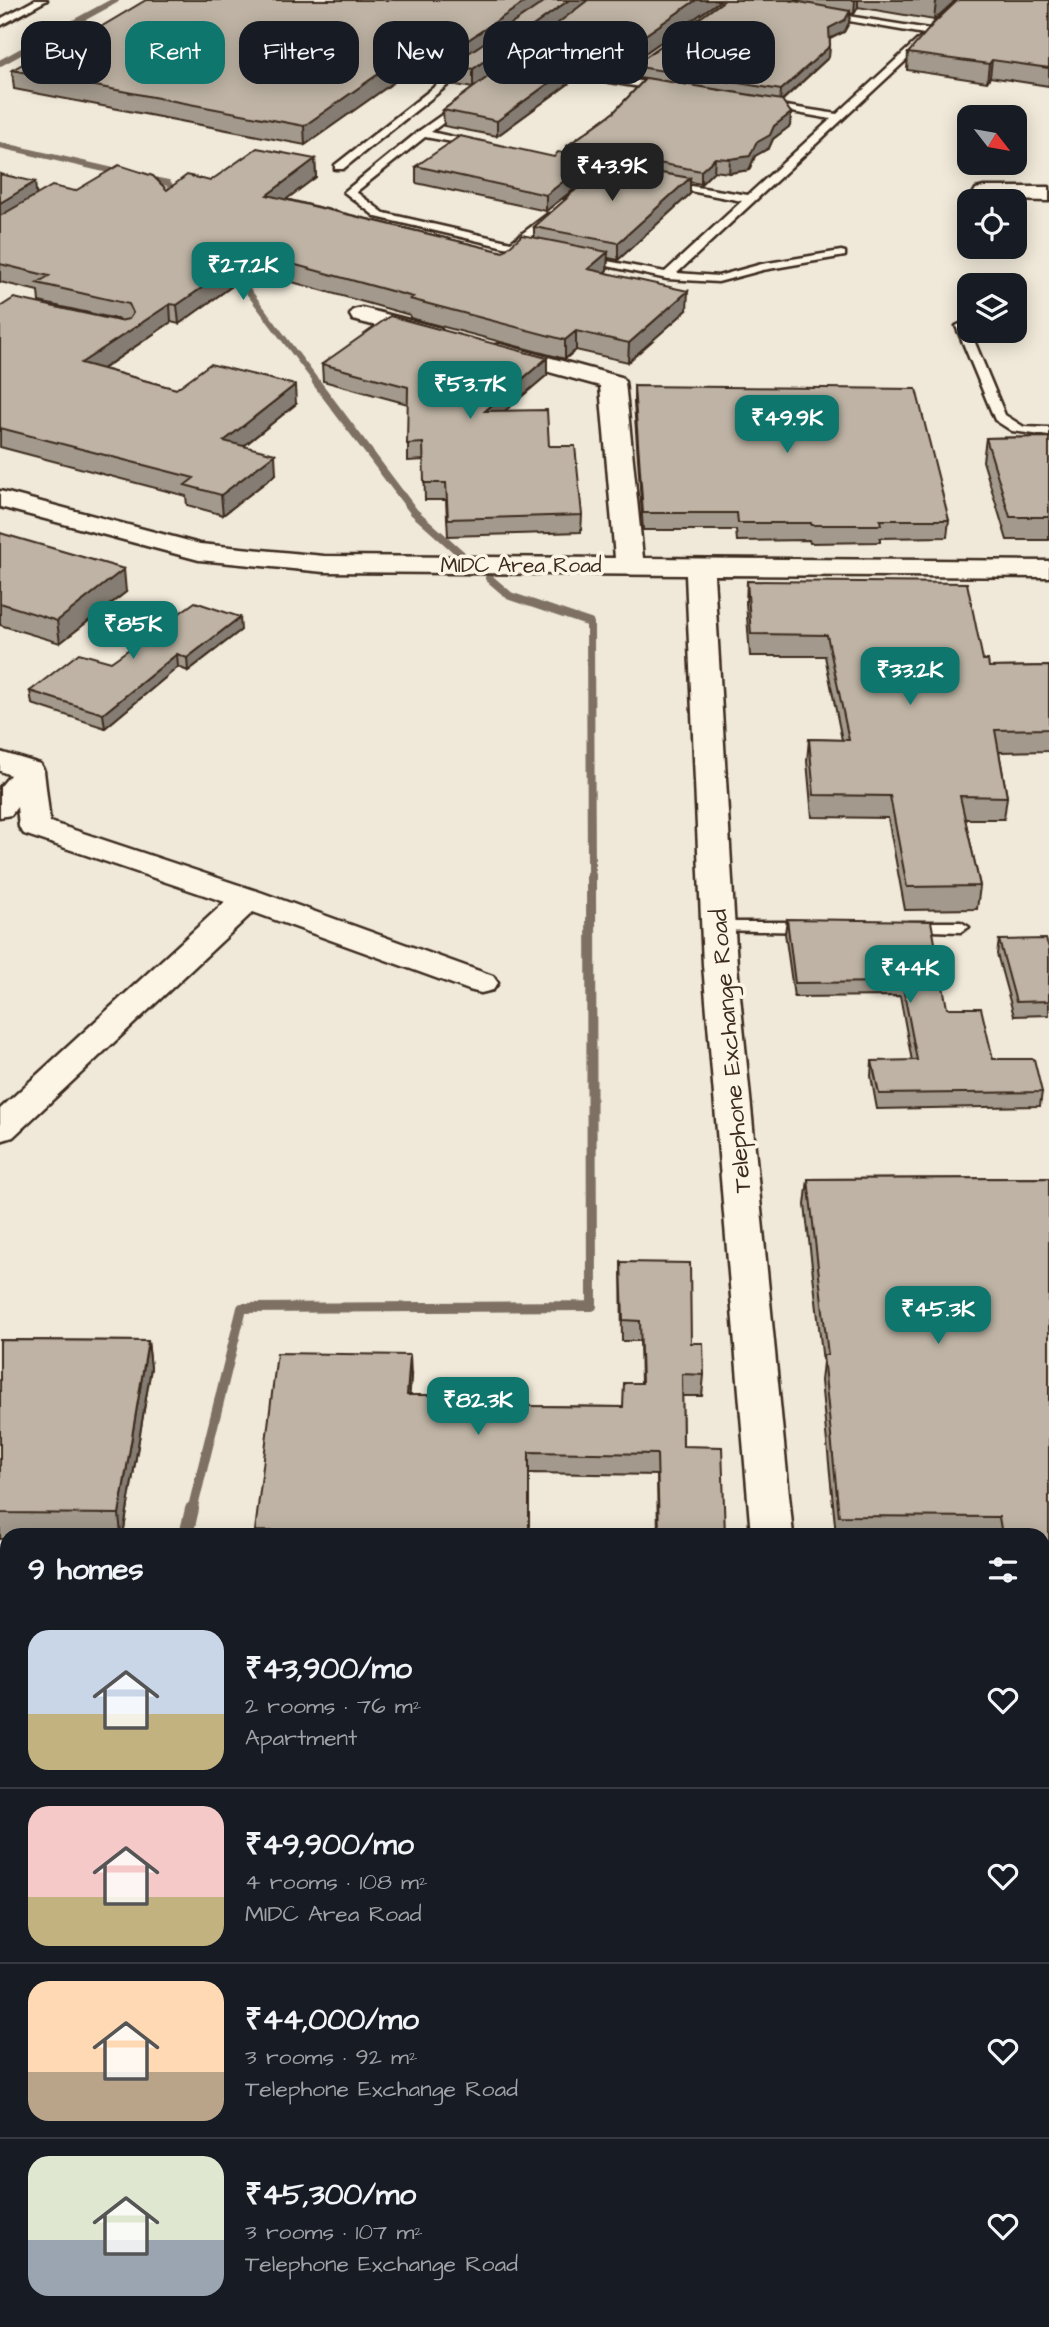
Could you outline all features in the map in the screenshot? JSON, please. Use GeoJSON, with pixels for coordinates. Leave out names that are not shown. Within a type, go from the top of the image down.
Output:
{"type":"FeatureCollection","features":[{"type":"Feature","properties":{"kind":"street"},"geometry":{"type":"LineString","coordinates":[[1027,194],[1049,194]]}},
{"type":"Feature","properties":{"kind":"street"},"geometry":{"type":"LineString","coordinates":[[362,315],[454,339]]}},
{"type":"Feature","properties":{"kind":"street"},"geometry":{"type":"LineString","coordinates":[[480,346],[612,382],[630,565]]}},
{"type":"Feature","properties":{"kind":"street","name":"MIDC Area Road"},"geometry":{"type":"LineString","coordinates":[[0,499],[199,551],[324,564],[1049,569]]}},
{"type":"Feature","properties":{"kind":"street","name":"Telephone Exchange Road"},"geometry":{"type":"LineString","coordinates":[[700,567],[719,927],[771,1528]]}},
{"type":"Feature","properties":{"kind":"street"},"geometry":{"type":"LineString","coordinates":[[0,808],[15,766]]}},
{"type":"Feature","properties":{"kind":"street"},"geometry":{"type":"LineString","coordinates":[[15,766],[35,827],[248,899],[481,983]]}},
{"type":"Feature","properties":{"kind":"street"},"geometry":{"type":"LineString","coordinates":[[0,1129],[248,899]]}},
{"type":"Feature","properties":{"kind":"lane"},"geometry":{"type":"LineString","coordinates":[[0,23],[42,0]]}},
{"type":"Feature","properties":{"kind":"lane"},"geometry":{"type":"LineString","coordinates":[[667,276],[966,0]]}},
{"type":"Feature","properties":{"kind":"lane"},"geometry":{"type":"LineString","coordinates":[[810,11],[930,32]]}},
{"type":"Feature","properties":{"kind":"lane"},"geometry":{"type":"LineString","coordinates":[[339,167],[481,56]]}},
{"type":"Feature","properties":{"kind":"lane"},"geometry":{"type":"LineString","coordinates":[[636,84],[669,89]]}},
{"type":"Feature","properties":{"kind":"lane"},"geometry":{"type":"LineString","coordinates":[[474,95],[349,192],[380,215],[539,251]]}},
{"type":"Feature","properties":{"kind":"lane"},"geometry":{"type":"LineString","coordinates":[[748,102],[839,117]]}},
{"type":"Feature","properties":{"kind":"lane"},"geometry":{"type":"LineString","coordinates":[[423,133],[488,148]]}},
{"type":"Feature","properties":{"kind":"lane"},"geometry":{"type":"LineString","coordinates":[[659,183],[751,199]]}},
{"type":"Feature","properties":{"kind":"lane"},"geometry":{"type":"LineString","coordinates":[[513,246],[564,208]]}},
{"type":"Feature","properties":{"kind":"lane"},"geometry":{"type":"LineString","coordinates":[[577,258],[667,276],[718,279],[762,267],[841,254]]}},
{"type":"Feature","properties":{"kind":"lane"},"geometry":{"type":"LineString","coordinates":[[969,343],[999,417],[1007,426],[1020,430],[1049,432]]}},
{"type":"Feature","properties":{"kind":"lane"},"geometry":{"type":"LineString","coordinates":[[719,927],[824,927]]}},
{"type":"Feature","properties":{"kind":"lane"},"geometry":{"type":"LineString","coordinates":[[893,927],[961,927]]}},
{"type":"Feature","properties":{"kind":"building"},"geometry":{"type":"Polygon","coordinates":[[[146,0],[528,0],[496,21],[483,21],[483,30],[469,39],[469,21],[373,21],[373,78],[304,126],[85,84],[111,84],[111,21],[146,0]]]}},
{"type":"Feature","properties":{"kind":"building"},"geometry":{"type":"Polygon","coordinates":[[[547,0],[569,0],[540,21],[516,21],[547,0]]]}},
{"type":"Feature","properties":{"kind":"building"},"geometry":{"type":"Polygon","coordinates":[[[588,0],[696,0],[648,33],[648,21],[561,21],[588,0]]]}},
{"type":"Feature","properties":{"kind":"building"},"geometry":{"type":"Polygon","coordinates":[[[725,0],[788,0],[850,11],[845,20],[829,28],[830,46],[781,90],[744,84],[775,84],[775,21],[696,21],[725,0]]]}},
{"type":"Feature","properties":{"kind":"building"},"geometry":{"type":"Polygon","coordinates":[[[958,0],[1049,0],[1049,68],[992,60],[989,64],[908,53],[958,0]]]}},
{"type":"Feature","properties":{"kind":"building"},"geometry":{"type":"Polygon","coordinates":[[[483,43],[483,62],[473,69],[469,68],[469,53],[483,43]]]}},
{"type":"Feature","properties":{"kind":"building"},"geometry":{"type":"Polygon","coordinates":[[[662,45],[662,71],[648,68],[648,55],[662,45]]]}},
{"type":"Feature","properties":{"kind":"building"},"geometry":{"type":"Polygon","coordinates":[[[648,78],[662,81],[662,84],[683,84],[782,100],[791,113],[774,126],[770,135],[756,143],[750,156],[715,158],[701,171],[567,146],[614,112],[640,84],[648,84],[648,78]]]}},
{"type":"Feature","properties":{"kind":"building"},"geometry":{"type":"Polygon","coordinates":[[[483,81],[483,84],[548,84],[497,121],[443,110],[483,81]]]}},
{"type":"Feature","properties":{"kind":"building"},"geometry":{"type":"Polygon","coordinates":[[[460,136],[554,157],[558,152],[592,159],[546,195],[416,166],[460,136]]]}},
{"type":"Feature","properties":{"kind":"building"},"geometry":{"type":"Polygon","coordinates":[[[257,148],[315,159],[267,195],[503,252],[522,235],[608,252],[588,269],[688,291],[629,343],[576,331],[565,340],[252,253],[177,305],[170,304],[81,363],[176,389],[210,364],[295,385],[224,441],[275,454],[221,495],[185,485],[194,478],[0,428],[0,307],[14,298],[119,321],[129,319],[133,313],[129,304],[37,283],[49,276],[0,264],[0,216],[52,186],[75,191],[119,165],[153,176],[167,190],[187,175],[210,181],[257,148]]]}},
{"type":"Feature","properties":{"kind":"building"},"geometry":{"type":"Polygon","coordinates":[[[609,164],[690,178],[618,243],[534,227],[564,199],[609,164]]]}},
{"type":"Feature","properties":{"kind":"building"},"geometry":{"type":"Polygon","coordinates":[[[0,174],[35,182],[0,203],[0,174]]]}},
{"type":"Feature","properties":{"kind":"building"},"geometry":{"type":"Polygon","coordinates":[[[390,316],[547,358],[485,411],[547,410],[549,446],[575,446],[582,515],[448,519],[446,483],[424,483],[423,443],[407,444],[408,387],[322,364],[390,316]]]}},
{"type":"Feature","properties":{"kind":"building"},"geometry":{"type":"Polygon","coordinates":[[[634,386],[916,389],[949,520],[880,520],[881,525],[811,525],[738,523],[737,513],[643,513],[634,386]]]}},
{"type":"Feature","properties":{"kind":"building"},"geometry":{"type":"Polygon","coordinates":[[[1049,437],[1049,517],[1010,517],[986,438],[1049,437]]]}},
{"type":"Feature","properties":{"kind":"building"},"geometry":{"type":"Polygon","coordinates":[[[0,533],[124,569],[57,621],[0,603],[0,533]]]}},
{"type":"Feature","properties":{"kind":"building"},"geometry":{"type":"Polygon","coordinates":[[[747,581],[967,583],[983,660],[988,660],[989,667],[1049,666],[1049,729],[995,730],[1007,797],[960,796],[980,886],[907,887],[890,796],[814,795],[809,739],[849,740],[827,635],[751,634],[747,581]]]}},
{"type":"Feature","properties":{"kind":"building"},"geometry":{"type":"Polygon","coordinates":[[[195,602],[240,617],[187,658],[177,654],[103,714],[30,691],[79,653],[111,662],[195,602]]]}},
{"type":"Feature","properties":{"kind":"building"},"geometry":{"type":"Polygon","coordinates":[[[787,919],[931,921],[947,1008],[981,1008],[993,1059],[1034,1059],[1042,1092],[879,1094],[872,1061],[917,1060],[902,982],[795,983],[787,919]]]}},
{"type":"Feature","properties":{"kind":"building"},"geometry":{"type":"Polygon","coordinates":[[[1046,939],[1049,948],[1049,1001],[1016,1002],[999,940],[1046,939]]]}},
{"type":"Feature","properties":{"kind":"building"},"geometry":{"type":"Polygon","coordinates":[[[1049,1178],[1049,1528],[1001,1528],[999,1517],[839,1516],[823,1355],[828,1355],[808,1179],[1049,1178]]]}},
{"type":"Feature","properties":{"kind":"building"},"geometry":{"type":"Polygon","coordinates":[[[621,1262],[690,1263],[691,1343],[703,1343],[704,1375],[682,1374],[683,1446],[722,1447],[725,1528],[659,1528],[657,1454],[529,1452],[529,1528],[255,1528],[277,1353],[410,1355],[407,1395],[529,1395],[529,1406],[623,1407],[624,1383],[642,1383],[640,1321],[623,1320],[621,1262]]]}},
{"type":"Feature","properties":{"kind":"building"},"geometry":{"type":"Polygon","coordinates":[[[0,1340],[148,1341],[119,1514],[0,1513],[0,1340]]]}},
{"type":"Feature","properties":{"kind":"waterway"},"geometry":{"type":"LineString","coordinates":[[0,63],[116,0]]}},
{"type":"Feature","properties":{"kind":"waterway"},"geometry":{"type":"LineString","coordinates":[[0,145],[122,173]]}},
{"type":"Feature","properties":{"kind":"waterway"},"geometry":{"type":"LineString","coordinates":[[148,179],[168,183],[179,199]]}},
{"type":"Feature","properties":{"kind":"waterway"},"geometry":{"type":"LineString","coordinates":[[233,271],[318,384]]}},
{"type":"Feature","properties":{"kind":"waterway"},"geometry":{"type":"LineString","coordinates":[[316,382],[414,512],[461,554]]}},
{"type":"Feature","properties":{"kind":"waterway"},"geometry":{"type":"LineString","coordinates":[[489,578],[510,596],[590,623],[591,876]]}},
{"type":"Feature","properties":{"kind":"waterway"},"geometry":{"type":"LineString","coordinates":[[192,1511],[242,1308],[592,1306],[591,875]]}},
{"type":"Feature","properties":{"kind":"waterway"},"geometry":{"type":"LineString","coordinates":[[188,1528],[192,1509]]}}]}
